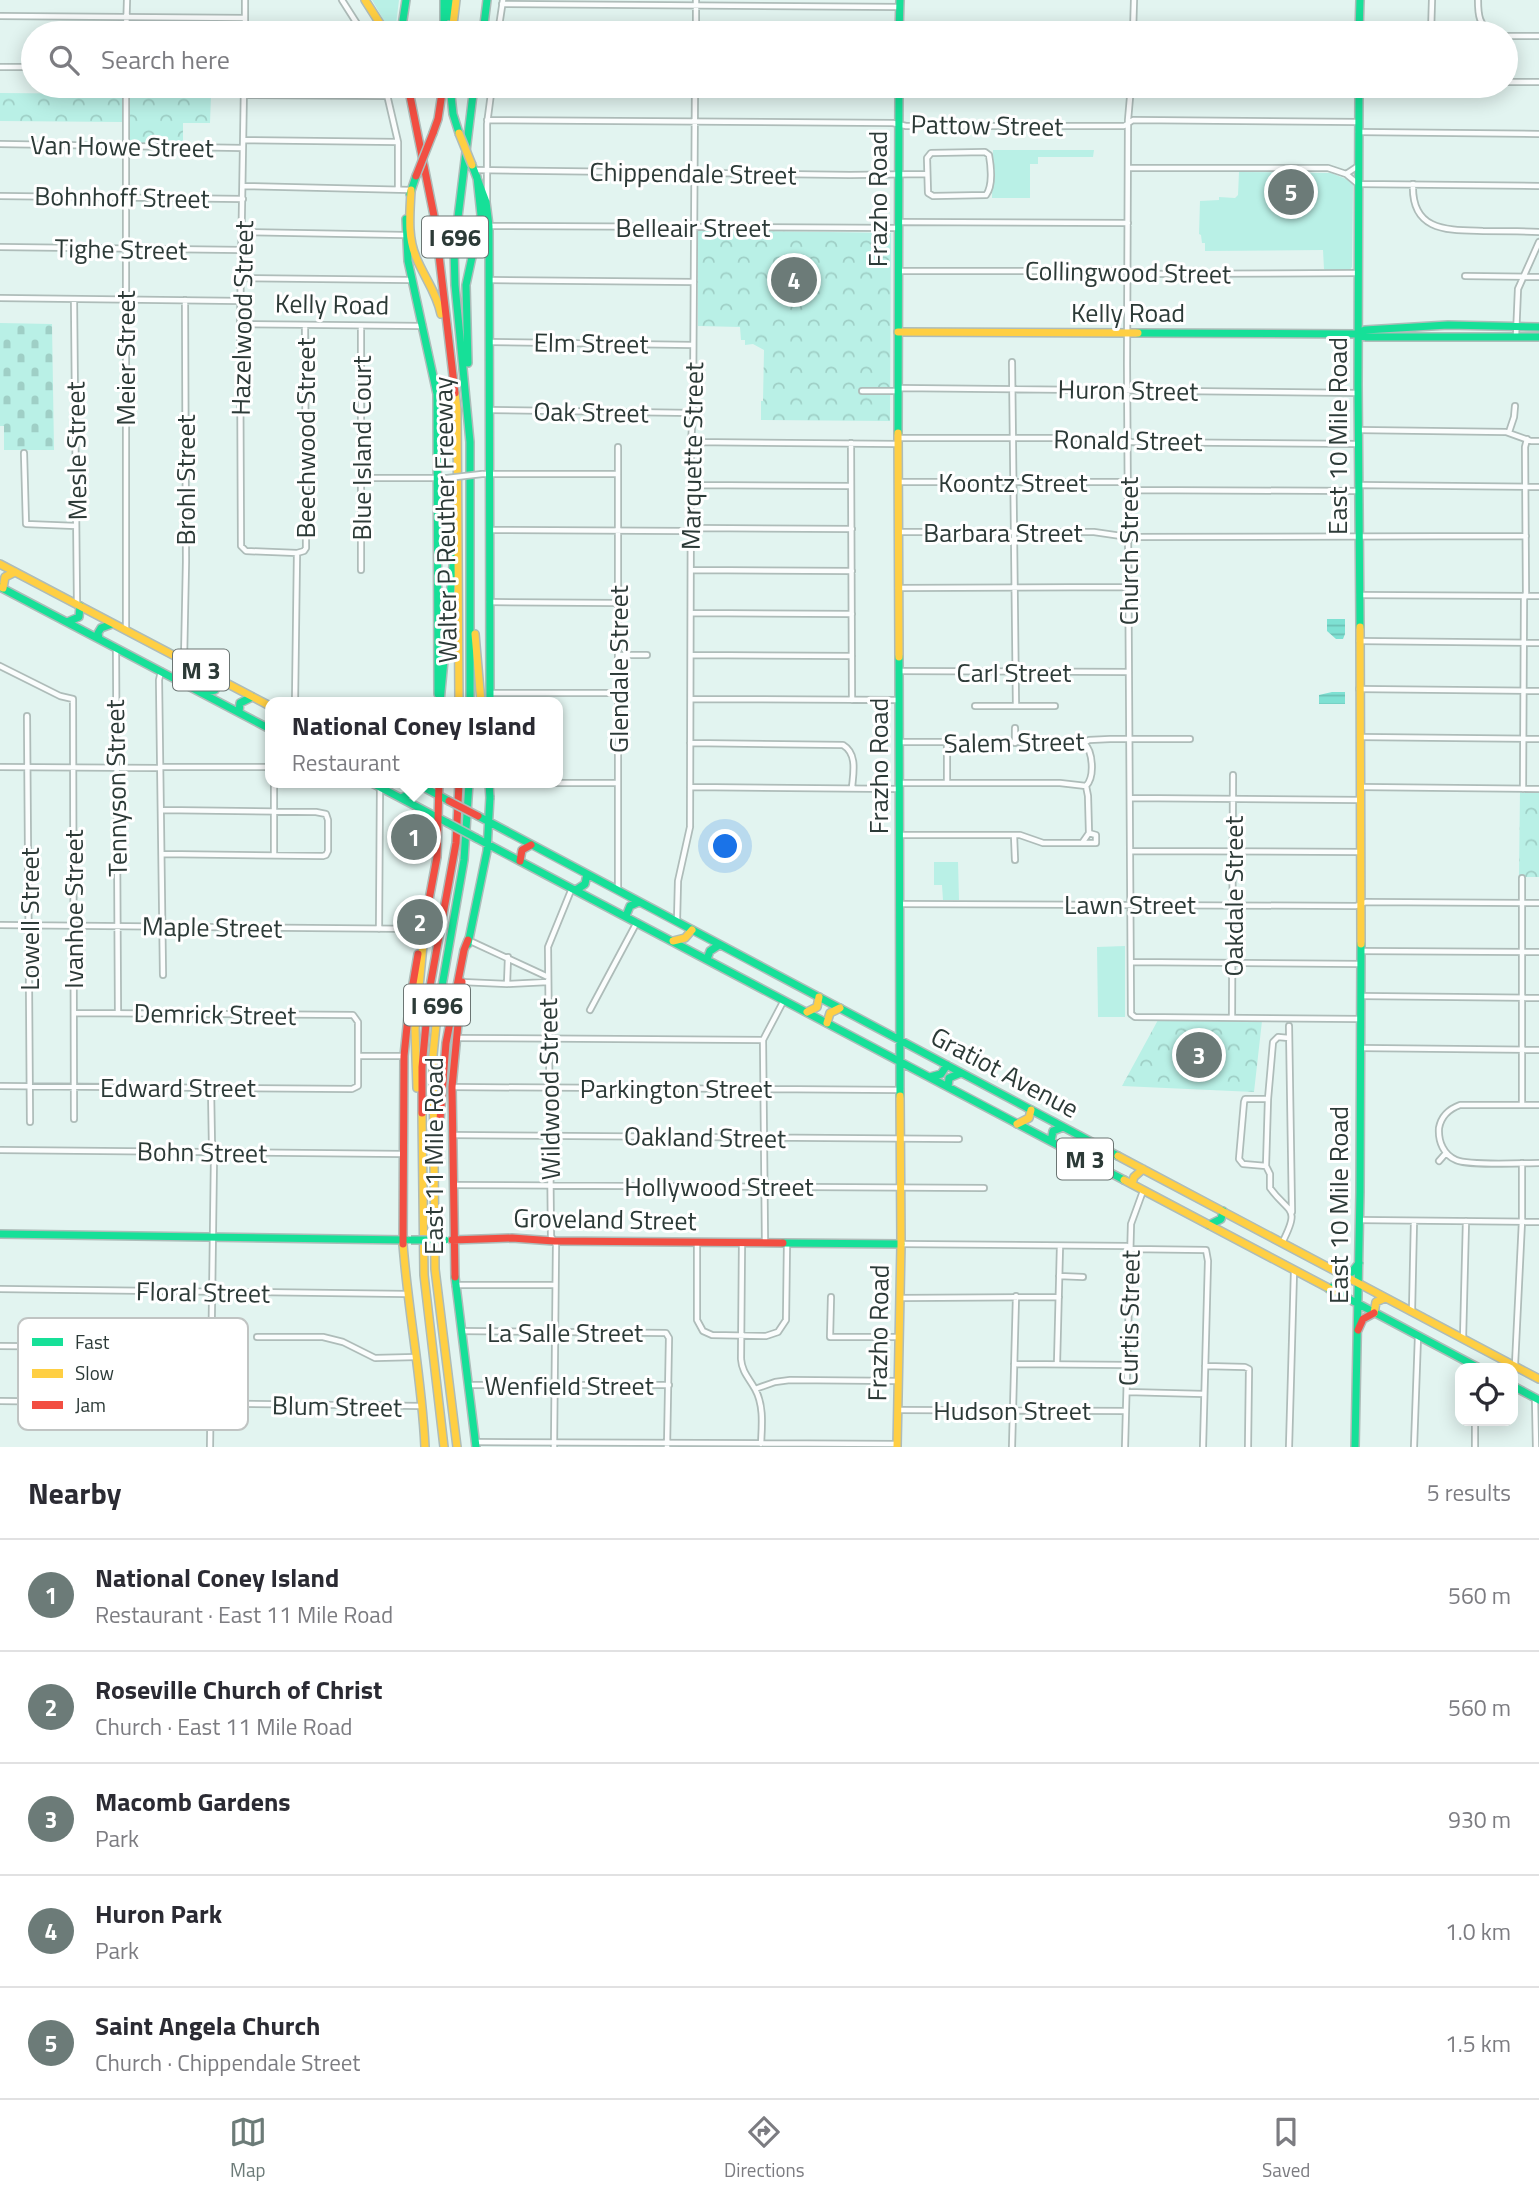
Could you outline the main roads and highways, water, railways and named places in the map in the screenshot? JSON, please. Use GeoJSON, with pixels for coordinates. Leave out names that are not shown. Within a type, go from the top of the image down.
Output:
{"type":"FeatureCollection","features":[{"type":"Feature","properties":{"kind":"main road"},"geometry":{"type":"LineString","coordinates":[[365,0],[378,21]]}},
{"type":"Feature","properties":{"kind":"main road"},"geometry":{"type":"LineString","coordinates":[[403,21],[406,0]]}},
{"type":"Feature","properties":{"kind":"main road"},"geometry":{"type":"LineString","coordinates":[[444,0],[444,21]]}},
{"type":"Feature","properties":{"kind":"main road"},"geometry":{"type":"LineString","coordinates":[[450,0],[451,21]]}},
{"type":"Feature","properties":{"kind":"main road"},"geometry":{"type":"LineString","coordinates":[[453,21],[456,0]]}},
{"type":"Feature","properties":{"kind":"main road"},"geometry":{"type":"LineString","coordinates":[[482,21],[485,0]]}},
{"type":"Feature","properties":{"kind":"main road"},"geometry":{"type":"LineString","coordinates":[[1359,21],[1360,0]]}},
{"type":"Feature","properties":{"kind":"main road"},"geometry":{"type":"LineString","coordinates":[[900,3],[900,21]]}},
{"type":"Feature","properties":{"kind":"main road","name":"Walter P Reuther Freeway"},"geometry":{"type":"LineString","coordinates":[[410,98],[435,221],[455,386],[459,455],[459,697]]}},
{"type":"Feature","properties":{"kind":"main road"},"geometry":{"type":"LineString","coordinates":[[439,697],[437,394],[404,235],[411,190],[438,119],[441,98]]}},
{"type":"Feature","properties":{"kind":"main road"},"geometry":{"type":"LineString","coordinates":[[452,98],[459,133],[486,202],[489,226],[489,410],[485,474],[489,530],[490,697]]}},
{"type":"Feature","properties":{"kind":"main road","name":"Walter P Reuther Freeway"},"geometry":{"type":"LineString","coordinates":[[470,697],[470,442],[454,250],[473,98]]}},
{"type":"Feature","properties":{"kind":"main road","name":"Frazho Road"},"geometry":{"type":"LineString","coordinates":[[897,1446],[901,1244],[899,98]]}},
{"type":"Feature","properties":{"kind":"main road","name":"East 10 Mile Road"},"geometry":{"type":"LineString","coordinates":[[1355,1447],[1359,1305],[1361,787],[1357,334],[1359,98]]}},
{"type":"Feature","properties":{"kind":"main road"},"geometry":{"type":"LineString","coordinates":[[438,119],[446,115],[455,120]]}},
{"type":"Feature","properties":{"kind":"main road"},"geometry":{"type":"LineString","coordinates":[[466,389],[467,285],[481,215],[475,171]]}},
{"type":"Feature","properties":{"kind":"main road"},"geometry":{"type":"LineString","coordinates":[[411,190],[413,250],[438,297],[446,354],[455,386]]}},
{"type":"Feature","properties":{"kind":"main road"},"geometry":{"type":"LineString","coordinates":[[1408,337],[1408,331],[1426,330],[1436,326]]}},
{"type":"Feature","properties":{"kind":"main road","name":"Kelly Road"},"geometry":{"type":"LineString","coordinates":[[1357,334],[1366,330],[1436,326],[1539,327]]}},
{"type":"Feature","properties":{"kind":"main road"},"geometry":{"type":"LineString","coordinates":[[1451,336],[1455,332],[1472,332],[1474,329],[1470,326]]}},
{"type":"Feature","properties":{"kind":"main road","name":"Kelly Road"},"geometry":{"type":"LineString","coordinates":[[898,332],[1539,337]]}},
{"type":"Feature","properties":{"kind":"main road"},"geometry":{"type":"LineString","coordinates":[[440,697],[448,634],[459,455]]}},
{"type":"Feature","properties":{"kind":"main road"},"geometry":{"type":"LineString","coordinates":[[470,554],[474,578],[475,644],[480,697]]}},
{"type":"Feature","properties":{"kind":"main road","name":"M 3"},"geometry":{"type":"LineString","coordinates":[[0,564],[265,703]]}},
{"type":"Feature","properties":{"kind":"main road"},"geometry":{"type":"LineString","coordinates":[[1,588],[8,574],[15,572]]}},
{"type":"Feature","properties":{"kind":"main road","name":"M 3"},"geometry":{"type":"LineString","coordinates":[[1,588],[265,726]]}},
{"type":"Feature","properties":{"kind":"main road"},"geometry":{"type":"LineString","coordinates":[[66,622],[79,617],[79,605]]}},
{"type":"Feature","properties":{"kind":"main road"},"geometry":{"type":"LineString","coordinates":[[99,639],[101,628],[113,624]]}},
{"type":"Feature","properties":{"kind":"main road"},"geometry":{"type":"LineString","coordinates":[[202,693],[215,690],[219,679]]}},
{"type":"Feature","properties":{"kind":"main road"},"geometry":{"type":"LineString","coordinates":[[239,712],[240,703],[252,697]]}},
{"type":"Feature","properties":{"kind":"main road","name":"M 3"},"geometry":{"type":"LineString","coordinates":[[382,788],[488,844]]}},
{"type":"Feature","properties":{"kind":"main road"},"geometry":{"type":"LineString","coordinates":[[400,798],[412,793],[414,788]]}},
{"type":"Feature","properties":{"kind":"main road","name":"M 3"},"geometry":{"type":"LineString","coordinates":[[425,788],[489,822]]}},
{"type":"Feature","properties":{"kind":"main road","name":"East 11 Mile Road"},"geometry":{"type":"LineString","coordinates":[[425,1447],[407,1294],[403,1154],[404,1056],[409,1007],[437,857],[439,788]]}},
{"type":"Feature","properties":{"kind":"main road","name":"I 696"},"geometry":{"type":"LineString","coordinates":[[444,1447],[424,1275],[424,1039],[429,992],[454,856],[459,788]]}},
{"type":"Feature","properties":{"kind":"main road","name":"I 696"},"geometry":{"type":"LineString","coordinates":[[457,1447],[437,1292],[433,1042],[465,850],[470,788]]}},
{"type":"Feature","properties":{"kind":"main road","name":"East 11 Mile Road"},"geometry":{"type":"LineString","coordinates":[[476,1445],[449,1240],[453,1185],[452,1087],[468,940],[488,844],[489,788]]}},
{"type":"Feature","properties":{"kind":"main road","name":"Gratiot Avenue"},"geometry":{"type":"LineString","coordinates":[[489,822],[1539,1379]]}},
{"type":"Feature","properties":{"kind":"main road","name":"Gratiot Avenue"},"geometry":{"type":"LineString","coordinates":[[488,844],[1439,1347],[1469,1356],[1474,1363]]}},
{"type":"Feature","properties":{"kind":"main road"},"geometry":{"type":"LineString","coordinates":[[520,861],[522,850],[531,845]]}},
{"type":"Feature","properties":{"kind":"main road"},"geometry":{"type":"LineString","coordinates":[[574,889],[585,884],[587,874]]}},
{"type":"Feature","properties":{"kind":"main road"},"geometry":{"type":"LineString","coordinates":[[626,916],[630,906],[639,902]]}},
{"type":"Feature","properties":{"kind":"main road"},"geometry":{"type":"LineString","coordinates":[[672,941],[685,938],[692,930]]}},
{"type":"Feature","properties":{"kind":"main road"},"geometry":{"type":"LineString","coordinates":[[423,933],[415,1029],[418,1126],[423,1167]]}},
{"type":"Feature","properties":{"kind":"main road"},"geometry":{"type":"LineString","coordinates":[[434,1229],[446,1043],[452,1003],[468,940]]}},
{"type":"Feature","properties":{"kind":"main road"},"geometry":{"type":"LineString","coordinates":[[707,959],[710,951],[719,944]]}},
{"type":"Feature","properties":{"kind":"main road"},"geometry":{"type":"LineString","coordinates":[[807,1012],[817,1007],[819,997]]}},
{"type":"Feature","properties":{"kind":"main road"},"geometry":{"type":"LineString","coordinates":[[827,1023],[830,1013],[840,1008]]}},
{"type":"Feature","properties":{"kind":"main road"},"geometry":{"type":"LineString","coordinates":[[929,1077],[941,1074],[947,1065]]}},
{"type":"Feature","properties":{"kind":"main road"},"geometry":{"type":"LineString","coordinates":[[948,1087],[949,1078],[961,1073]]}},
{"type":"Feature","properties":{"kind":"main road"},"geometry":{"type":"LineString","coordinates":[[1017,1124],[1029,1118],[1031,1110]]}},
{"type":"Feature","properties":{"kind":"main road"},"geometry":{"type":"LineString","coordinates":[[1051,1141],[1053,1131],[1063,1127]]}},
{"type":"Feature","properties":{"kind":"main road"},"geometry":{"type":"LineString","coordinates":[[1132,1184],[1134,1177],[1143,1169]]}},
{"type":"Feature","properties":{"kind":"main road"},"geometry":{"type":"LineString","coordinates":[[1208,1225],[1221,1219],[1223,1211]]}},
{"type":"Feature","properties":{"kind":"main road","name":"Groveland Street"},"geometry":{"type":"LineString","coordinates":[[0,1234],[901,1244]]}},
{"type":"Feature","properties":{"kind":"main road"},"geometry":{"type":"LineString","coordinates":[[1261,1253],[1263,1243],[1274,1238]]}},
{"type":"Feature","properties":{"kind":"main road"},"geometry":{"type":"LineString","coordinates":[[1329,1289],[1338,1284],[1342,1274],[1352,1272],[1359,1264]]}},
{"type":"Feature","properties":{"kind":"main road"},"geometry":{"type":"LineString","coordinates":[[1358,1330],[1363,1319],[1374,1313],[1376,1302],[1385,1298]]}},
{"type":"Feature","properties":{"kind":"main road"},"geometry":{"type":"LineString","coordinates":[[1439,1347],[1450,1343],[1453,1334]]}},
{"type":"Feature","properties":{"kind":"main road"},"geometry":{"type":"LineString","coordinates":[[1469,1356],[1481,1348]]}},
{"type":"Feature","properties":{"kind":"main road"},"geometry":{"type":"LineString","coordinates":[[1518,1389],[1537,1399]]}},
{"type":"Feature","properties":{"kind":"place","name":"Saint Angela Church"},"geometry":{"type":"Point","coordinates":[1291,192]}},
{"type":"Feature","properties":{"kind":"place","name":"Huron Park"},"geometry":{"type":"Point","coordinates":[794,280]}},
{"type":"Feature","properties":{"kind":"place","name":"National Coney Island"},"geometry":{"type":"Point","coordinates":[414,837]}},
{"type":"Feature","properties":{"kind":"place","name":"Roseville Church of Christ"},"geometry":{"type":"Point","coordinates":[420,922]}},
{"type":"Feature","properties":{"kind":"place","name":"Macomb Gardens"},"geometry":{"type":"Point","coordinates":[1199,1055]}}]}
